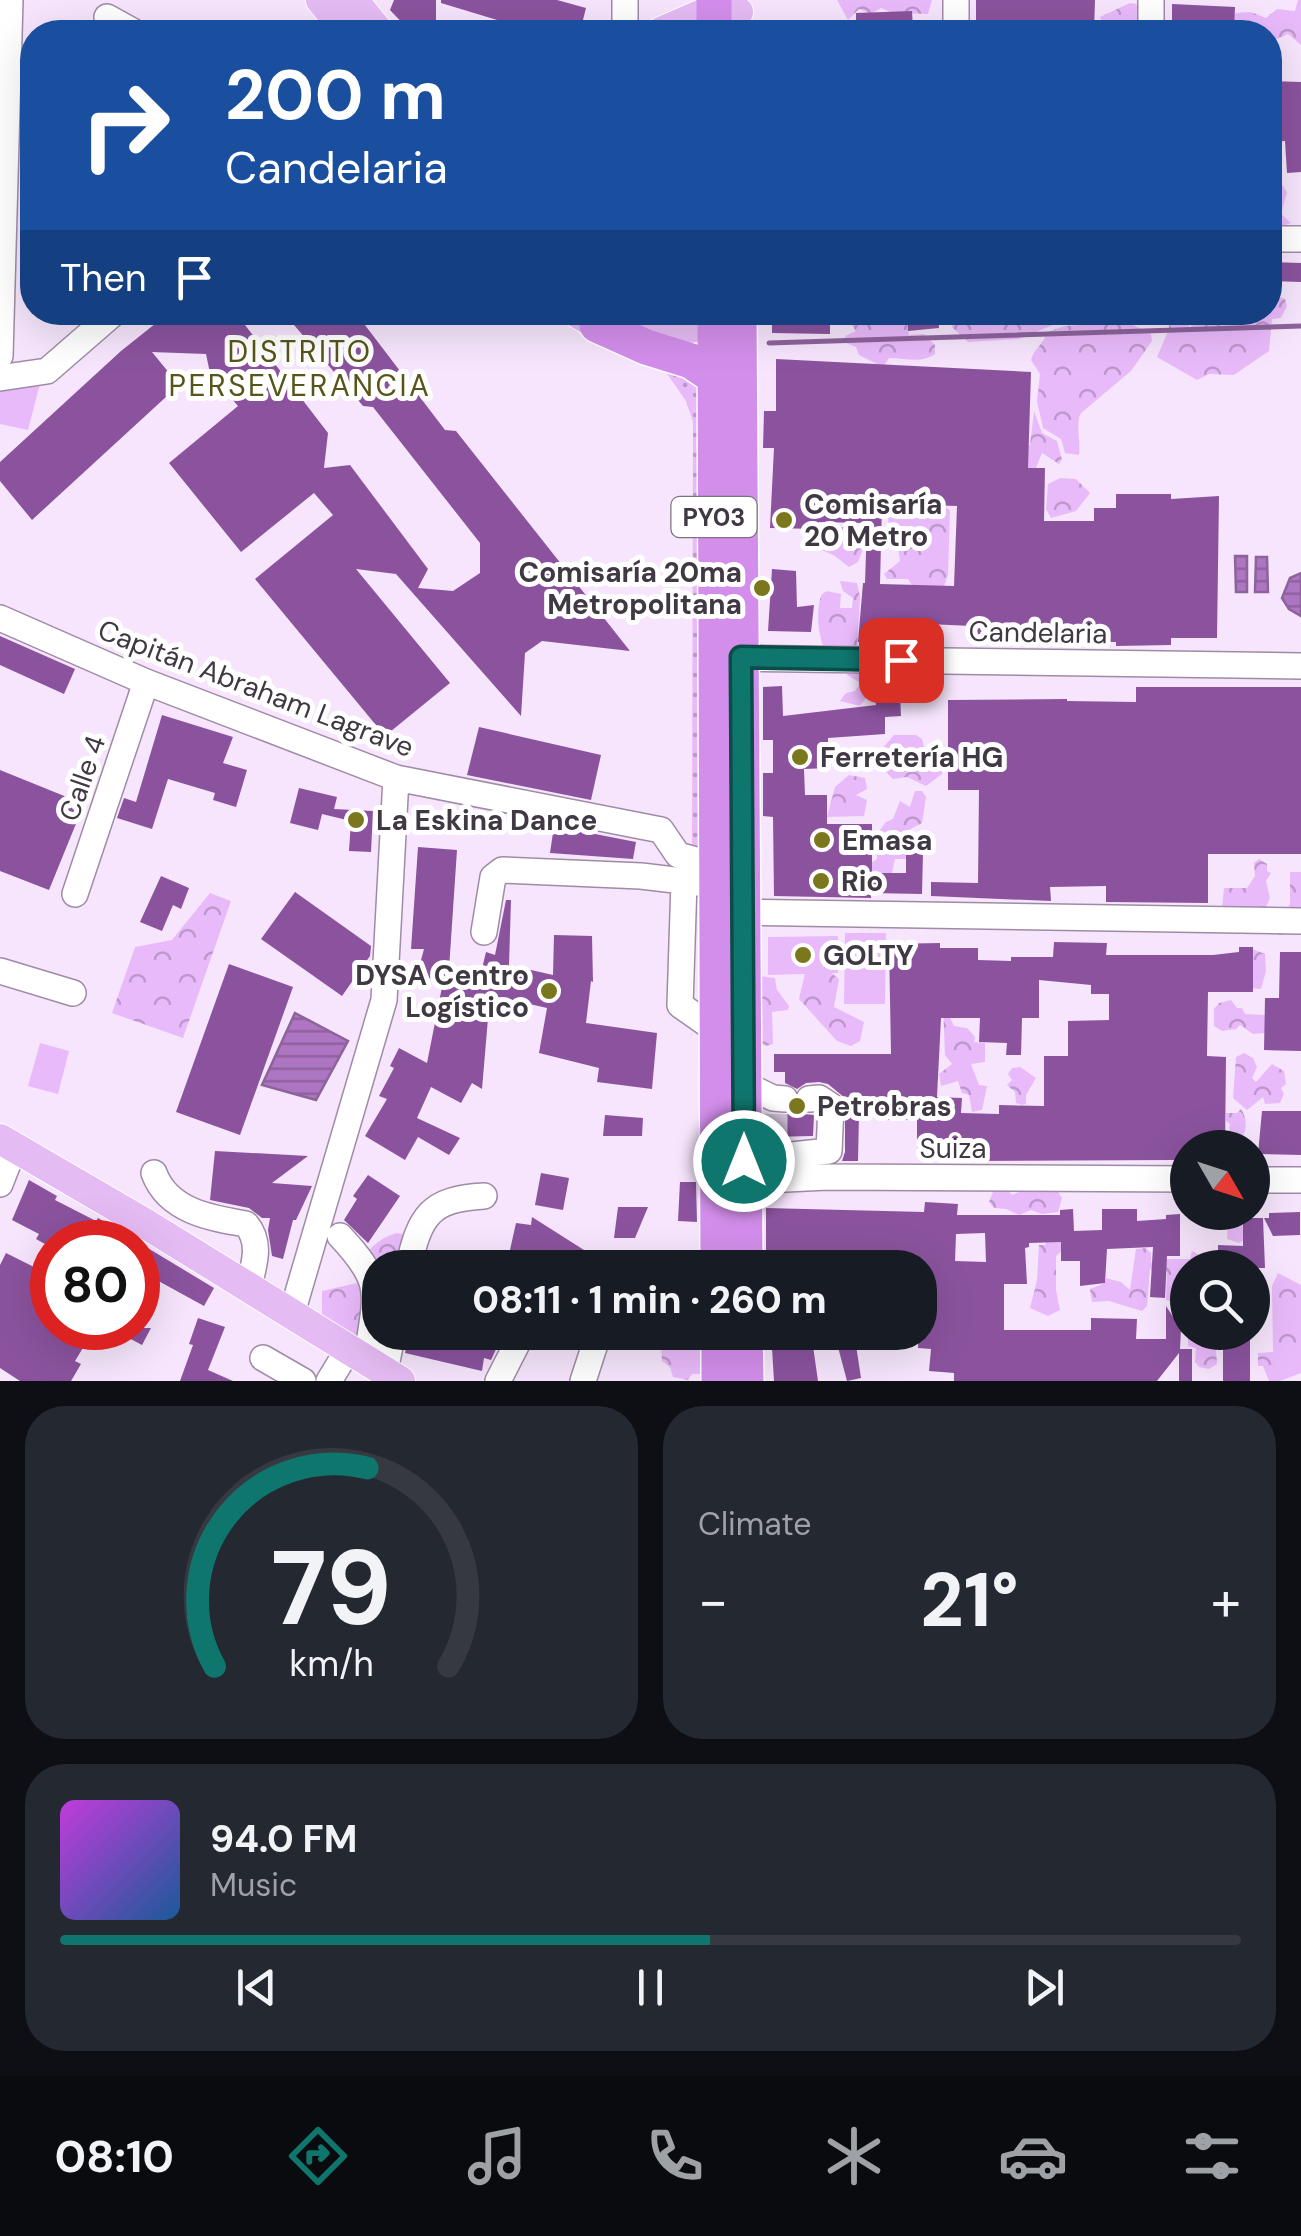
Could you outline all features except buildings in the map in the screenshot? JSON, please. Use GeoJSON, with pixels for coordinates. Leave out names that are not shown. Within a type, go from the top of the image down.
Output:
{"type":"FeatureCollection","features":[{"type":"Feature","properties":{"kind":"highway"},"geometry":{"type":"LineString","coordinates":[[599,325],[646,347],[691,361],[714,376]]}},
{"type":"Feature","properties":{"kind":"highway","name":"PY03"},"geometry":{"type":"LineString","coordinates":[[725,325],[714,376],[728,658]]}},
{"type":"Feature","properties":{"kind":"highway","name":"PY03"},"geometry":{"type":"LineString","coordinates":[[724,1250],[765,1136],[717,1030],[728,658],[727,325]]}},
{"type":"Feature","properties":{"kind":"highway","name":"PY03"},"geometry":{"type":"LineString","coordinates":[[720,891],[765,1136],[748,1250]]}},
{"type":"Feature","properties":{"kind":"highway"},"geometry":{"type":"LineString","coordinates":[[718,1350],[719,1381]]}},
{"type":"Feature","properties":{"kind":"highway"},"geometry":{"type":"LineString","coordinates":[[746,1350],[746,1381]]}},
{"type":"Feature","properties":{"kind":"main road"},"geometry":{"type":"LineString","coordinates":[[322,0],[359,18]]}},
{"type":"Feature","properties":{"kind":"main road"},"geometry":{"type":"LineString","coordinates":[[684,20],[726,15]]}},
{"type":"Feature","properties":{"kind":"main road"},"geometry":{"type":"LineString","coordinates":[[617,325],[658,333],[695,325]]}},
{"type":"Feature","properties":{"kind":"main road"},"geometry":{"type":"LineString","coordinates":[[7,1144],[375,1365]]}},
{"type":"Feature","properties":{"kind":"street"},"geometry":{"type":"LineString","coordinates":[[0,356],[9,8]]}},
{"type":"Feature","properties":{"kind":"street"},"geometry":{"type":"LineString","coordinates":[[107,18],[111,20]]}},
{"type":"Feature","properties":{"kind":"street"},"geometry":{"type":"LineString","coordinates":[[0,378],[47,371],[101,325]]}},
{"type":"Feature","properties":{"kind":"street","name":"Capitán Abraham Lagrave"},"geometry":{"type":"LineString","coordinates":[[0,618],[146,682],[396,778],[662,830],[678,855],[720,891]]}},
{"type":"Feature","properties":{"kind":"street","name":"Candelaria"},"geometry":{"type":"LineString","coordinates":[[728,658],[1301,666]]}},
{"type":"Feature","properties":{"kind":"street","name":"Calle 4"},"geometry":{"type":"LineString","coordinates":[[74,894],[146,682]]}},
{"type":"Feature","properties":{"kind":"street"},"geometry":{"type":"LineString","coordinates":[[292,1313],[384,1000],[396,778]]}},
{"type":"Feature","properties":{"kind":"street"},"geometry":{"type":"LineString","coordinates":[[484,932],[493,877],[502,870],[641,876],[720,891],[1301,921]]}},
{"type":"Feature","properties":{"kind":"street"},"geometry":{"type":"LineString","coordinates":[[0,970],[73,992]]}},
{"type":"Feature","properties":{"kind":"street"},"geometry":{"type":"LineString","coordinates":[[765,1136],[820,1098],[831,1106],[828,1164]]}},
{"type":"Feature","properties":{"kind":"street","name":"Suiza"},"geometry":{"type":"LineString","coordinates":[[765,1136],[828,1164],[1170,1178]]}},
{"type":"Feature","properties":{"kind":"street"},"geometry":{"type":"LineString","coordinates":[[0,1184],[7,1144]]}},
{"type":"Feature","properties":{"kind":"street"},"geometry":{"type":"LineString","coordinates":[[154,1173],[163,1191],[180,1204],[200,1215],[246,1224],[252,1230],[256,1249],[249,1286]]}},
{"type":"Feature","properties":{"kind":"street"},"geometry":{"type":"LineString","coordinates":[[1270,1180],[1301,1180]]}},
{"type":"Feature","properties":{"kind":"street"},"geometry":{"type":"LineString","coordinates":[[412,1250],[426,1216],[452,1198],[484,1196]]}},
{"type":"Feature","properties":{"kind":"street"},"geometry":{"type":"LineString","coordinates":[[329,1381],[375,1365],[375,1282],[360,1257],[340,1236]]}},
{"type":"Feature","properties":{"kind":"street"},"geometry":{"type":"LineString","coordinates":[[498,1381],[514,1350]]}},
{"type":"Feature","properties":{"kind":"street"},"geometry":{"type":"LineString","coordinates":[[583,1381],[593,1350]]}},
{"type":"Feature","properties":{"kind":"street"},"geometry":{"type":"LineString","coordinates":[[264,1358],[303,1381]]}},
{"type":"Feature","properties":{"kind":"green space"},"geometry":{"type":"Polygon","coordinates":[[[837,0],[932,0],[928,14],[893,13],[881,8],[871,14],[859,9],[848,20],[837,0]]]}},
{"type":"Feature","properties":{"kind":"green space"},"geometry":{"type":"Polygon","coordinates":[[[1301,0],[1301,45],[1288,34],[1282,37],[1282,20],[1230,20],[1236,13],[1251,12],[1266,18],[1277,9],[1295,11],[1301,0]]]}},
{"type":"Feature","properties":{"kind":"green space"},"geometry":{"type":"Polygon","coordinates":[[[1130,3],[1143,13],[1143,20],[1100,17],[1130,3]]]}},
{"type":"Feature","properties":{"kind":"green space"},"geometry":{"type":"Polygon","coordinates":[[[1282,184],[1287,192],[1282,210],[1282,184]]]}},
{"type":"Feature","properties":{"kind":"green space"},"geometry":{"type":"Polygon","coordinates":[[[852,325],[907,325],[909,335],[924,334],[935,345],[935,354],[919,360],[889,358],[883,367],[846,343],[845,336],[856,331],[852,325]]]}},
{"type":"Feature","properties":{"kind":"green space"},"geometry":{"type":"Polygon","coordinates":[[[1053,325],[1019,339],[968,342],[952,327],[1053,325]]]}},
{"type":"Feature","properties":{"kind":"green space"},"geometry":{"type":"Polygon","coordinates":[[[1133,325],[1151,334],[1152,341],[1131,371],[1081,413],[1079,455],[1065,453],[1061,439],[1043,428],[1037,401],[1040,374],[1031,360],[1047,332],[1065,326],[1133,325]]]}},
{"type":"Feature","properties":{"kind":"green space"},"geometry":{"type":"Polygon","coordinates":[[[1169,325],[1189,325],[1189,329],[1192,325],[1271,325],[1269,351],[1234,375],[1209,374],[1197,380],[1157,357],[1169,325]]]}},
{"type":"Feature","properties":{"kind":"green space"},"geometry":{"type":"Polygon","coordinates":[[[701,337],[705,851],[692,844],[693,422],[686,401],[656,358],[701,337]]]}},
{"type":"Feature","properties":{"kind":"green space"},"geometry":{"type":"Polygon","coordinates":[[[0,372],[42,376],[28,430],[0,424],[0,372]]]}},
{"type":"Feature","properties":{"kind":"green space"},"geometry":{"type":"Polygon","coordinates":[[[1034,411],[1042,433],[1057,441],[1062,460],[1059,464],[1042,453],[1036,468],[1022,469],[1023,447],[1030,445],[1034,411]]]}},
{"type":"Feature","properties":{"kind":"green space"},"geometry":{"type":"Polygon","coordinates":[[[1060,478],[1076,479],[1090,493],[1076,511],[1051,518],[1046,509],[1048,484],[1060,478]]]}},
{"type":"Feature","properties":{"kind":"green space"},"geometry":{"type":"Polygon","coordinates":[[[920,498],[932,498],[950,510],[948,575],[927,634],[913,633],[917,593],[908,579],[887,579],[884,574],[900,561],[888,513],[907,519],[920,498]]]}},
{"type":"Feature","properties":{"kind":"green space"},"geometry":{"type":"Polygon","coordinates":[[[852,522],[868,537],[858,562],[849,567],[818,548],[814,532],[829,527],[833,532],[852,522]]]}},
{"type":"Feature","properties":{"kind":"green space"},"geometry":{"type":"Polygon","coordinates":[[[840,581],[857,583],[857,650],[827,655],[818,624],[822,594],[841,594],[840,608],[852,608],[853,598],[843,591],[840,581]]]}},
{"type":"Feature","properties":{"kind":"green space"},"geometry":{"type":"Polygon","coordinates":[[[871,666],[877,671],[876,685],[860,706],[840,701],[861,683],[847,675],[849,669],[867,675],[871,666]]]}},
{"type":"Feature","properties":{"kind":"green space"},"geometry":{"type":"Polygon","coordinates":[[[894,735],[916,735],[922,739],[925,752],[942,754],[942,774],[926,786],[907,777],[893,779],[878,764],[881,750],[894,735]]]}},
{"type":"Feature","properties":{"kind":"green space"},"geometry":{"type":"Polygon","coordinates":[[[849,775],[865,778],[867,789],[856,795],[867,800],[864,816],[827,817],[835,787],[849,775]]]}},
{"type":"Feature","properties":{"kind":"green space"},"geometry":{"type":"Polygon","coordinates":[[[915,791],[922,791],[926,797],[922,823],[903,833],[912,859],[895,859],[892,873],[872,877],[871,863],[877,859],[877,848],[881,846],[883,854],[889,852],[889,846],[876,835],[893,819],[900,801],[910,807],[915,791]]]}},
{"type":"Feature","properties":{"kind":"green space"},"geometry":{"type":"Polygon","coordinates":[[[1259,859],[1271,873],[1266,881],[1270,898],[1264,911],[1222,908],[1224,888],[1247,888],[1255,876],[1254,863],[1259,859]]]}},
{"type":"Feature","properties":{"kind":"green space"},"geometry":{"type":"Polygon","coordinates":[[[1290,872],[1301,872],[1301,914],[1292,934],[1278,935],[1274,928],[1290,904],[1290,872]]]}},
{"type":"Feature","properties":{"kind":"green space"},"geometry":{"type":"Polygon","coordinates":[[[210,893],[231,901],[183,1038],[112,1013],[135,947],[172,940],[210,893]]]}},
{"type":"Feature","properties":{"kind":"green space"},"geometry":{"type":"Polygon","coordinates":[[[845,933],[886,933],[885,1004],[844,1004],[845,933]]]}},
{"type":"Feature","properties":{"kind":"green space","name":"GOLTY"},"geometry":{"type":"Polygon","coordinates":[[[838,936],[838,973],[768,975],[768,937],[838,936]]]}},
{"type":"Feature","properties":{"kind":"green space"},"geometry":{"type":"Polygon","coordinates":[[[1252,949],[1265,954],[1261,989],[1252,988],[1252,949]]]}},
{"type":"Feature","properties":{"kind":"green space"},"geometry":{"type":"Polygon","coordinates":[[[828,970],[839,979],[834,1007],[864,1022],[860,1041],[851,1046],[837,1041],[799,999],[805,973],[828,970]]]}},
{"type":"Feature","properties":{"kind":"green space"},"geometry":{"type":"Polygon","coordinates":[[[758,976],[775,978],[777,990],[789,1006],[788,1010],[772,1012],[773,1044],[766,1046],[758,1042],[751,1022],[763,1019],[758,976]]]}},
{"type":"Feature","properties":{"kind":"green space"},"geometry":{"type":"Polygon","coordinates":[[[1231,1000],[1245,1014],[1265,1015],[1265,1033],[1253,1034],[1240,1025],[1222,1031],[1214,1026],[1214,1009],[1231,1000]]]}},
{"type":"Feature","properties":{"kind":"green space"},"geometry":{"type":"Polygon","coordinates":[[[943,1004],[954,1026],[967,1028],[975,1037],[974,1042],[985,1043],[985,1062],[971,1064],[979,1085],[987,1086],[982,1110],[972,1112],[969,1095],[962,1093],[958,1081],[941,1086],[939,1074],[952,1064],[945,1055],[943,1004]]]}},
{"type":"Feature","properties":{"kind":"green space"},"geometry":{"type":"Polygon","coordinates":[[[40,1043],[69,1051],[58,1094],[28,1086],[40,1043]]]}},
{"type":"Feature","properties":{"kind":"green space"},"geometry":{"type":"Polygon","coordinates":[[[1244,1053],[1253,1058],[1257,1067],[1252,1078],[1256,1082],[1272,1064],[1284,1071],[1286,1084],[1281,1088],[1284,1094],[1280,1103],[1265,1104],[1263,1097],[1247,1110],[1233,1098],[1236,1057],[1244,1053]]]}},
{"type":"Feature","properties":{"kind":"green space"},"geometry":{"type":"Polygon","coordinates":[[[1020,1067],[1036,1078],[1026,1095],[1026,1104],[1022,1105],[1016,1103],[1015,1092],[1007,1085],[1012,1080],[1008,1074],[1012,1068],[1020,1067]]]}},
{"type":"Feature","properties":{"kind":"green space"},"geometry":{"type":"Polygon","coordinates":[[[1241,1109],[1244,1130],[1229,1130],[1226,1113],[1241,1109]]]}},
{"type":"Feature","properties":{"kind":"green space"},"geometry":{"type":"Polygon","coordinates":[[[1006,1188],[1012,1195],[1025,1189],[1057,1190],[1062,1198],[1058,1212],[1042,1214],[1031,1210],[1019,1215],[994,1208],[989,1202],[993,1192],[1006,1188]]]}},
{"type":"Feature","properties":{"kind":"green space"},"geometry":{"type":"Polygon","coordinates":[[[1227,1230],[1248,1230],[1246,1239],[1239,1243],[1227,1239],[1227,1230]]]}},
{"type":"Feature","properties":{"kind":"green space"},"geometry":{"type":"Polygon","coordinates":[[[396,1233],[410,1235],[406,1250],[370,1250],[396,1233]]]}},
{"type":"Feature","properties":{"kind":"green space"},"geometry":{"type":"Polygon","coordinates":[[[1048,1236],[1065,1239],[1064,1249],[1056,1256],[1060,1310],[1048,1316],[1030,1308],[1039,1245],[1045,1245],[1048,1236]]]}},
{"type":"Feature","properties":{"kind":"green space"},"geometry":{"type":"Polygon","coordinates":[[[1146,1248],[1151,1253],[1151,1263],[1170,1259],[1170,1301],[1166,1300],[1167,1272],[1153,1272],[1150,1268],[1147,1306],[1142,1311],[1109,1301],[1092,1302],[1090,1289],[1105,1283],[1106,1278],[1121,1282],[1130,1290],[1136,1249],[1146,1248]]]}},
{"type":"Feature","properties":{"kind":"green space"},"geometry":{"type":"Polygon","coordinates":[[[361,1265],[362,1342],[322,1316],[322,1291],[357,1283],[361,1265]]]}},
{"type":"Feature","properties":{"kind":"green space"},"geometry":{"type":"Polygon","coordinates":[[[1278,1273],[1301,1285],[1301,1373],[1269,1381],[1263,1366],[1258,1366],[1258,1353],[1273,1352],[1272,1286],[1278,1273]]]}},
{"type":"Feature","properties":{"kind":"green space"},"geometry":{"type":"Polygon","coordinates":[[[661,1350],[701,1350],[700,1374],[692,1374],[688,1380],[673,1377],[670,1367],[662,1361],[661,1350]]]}},
{"type":"Feature","properties":{"kind":"green space"},"geometry":{"type":"Polygon","coordinates":[[[1196,1350],[1216,1350],[1217,1364],[1209,1369],[1195,1362],[1196,1350]]]}},
{"type":"Feature","properties":{"kind":"shaded area"},"geometry":{"type":"Polygon","coordinates":[[[1235,556],[1247,556],[1247,592],[1236,592],[1235,556]]]}},
{"type":"Feature","properties":{"kind":"shaded area"},"geometry":{"type":"Polygon","coordinates":[[[1256,557],[1267,557],[1268,592],[1255,592],[1256,557]]]}},
{"type":"Feature","properties":{"kind":"shaded area"},"geometry":{"type":"Polygon","coordinates":[[[1301,573],[1301,616],[1289,609],[1282,598],[1290,578],[1301,573]]]}},
{"type":"Feature","properties":{"kind":"shaded area"},"geometry":{"type":"Polygon","coordinates":[[[295,1013],[348,1041],[316,1100],[262,1085],[295,1013]]]}},
{"type":"Feature","properties":{"kind":"waterway"},"geometry":{"type":"LineString","coordinates":[[769,343],[1301,326]]}},
{"type":"Feature","properties":{"kind":"tunnel"},"geometry":{"type":"LineString","coordinates":[[775,1114],[775,1137]]}},
{"type":"Feature","properties":{"kind":"place","name":"Comisaría 20 Metro"},"geometry":{"type":"Point","coordinates":[784,520]}},
{"type":"Feature","properties":{"kind":"place","name":"Comisaría 20ma Metropolitana"},"geometry":{"type":"Point","coordinates":[762,588]}},
{"type":"Feature","properties":{"kind":"place","name":"Ferretería HG"},"geometry":{"type":"Point","coordinates":[800,757]}},
{"type":"Feature","properties":{"kind":"place","name":"La Eskina Dance"},"geometry":{"type":"Point","coordinates":[356,820]}},
{"type":"Feature","properties":{"kind":"place","name":"Emasa"},"geometry":{"type":"Point","coordinates":[822,840]}},
{"type":"Feature","properties":{"kind":"place","name":"Rio"},"geometry":{"type":"Point","coordinates":[821,881]}},
{"type":"Feature","properties":{"kind":"place","name":"GOLTY"},"geometry":{"type":"Point","coordinates":[803,955]}},
{"type":"Feature","properties":{"kind":"place","name":"DYSA Centro Logístico"},"geometry":{"type":"Point","coordinates":[549,991]}},
{"type":"Feature","properties":{"kind":"place","name":"Petrobras"},"geometry":{"type":"Point","coordinates":[797,1106]}},
{"type":"Feature","properties":{"kind":"district","name":"DISTRITO PERSEVERANCIA"},"geometry":{"type":"Point","coordinates":[300,369]}},
{"type":"Feature","properties":{"kind":"route"},"geometry":{"type":"LineString","coordinates":[[744,1161],[741,657],[901,660]]}}]}
